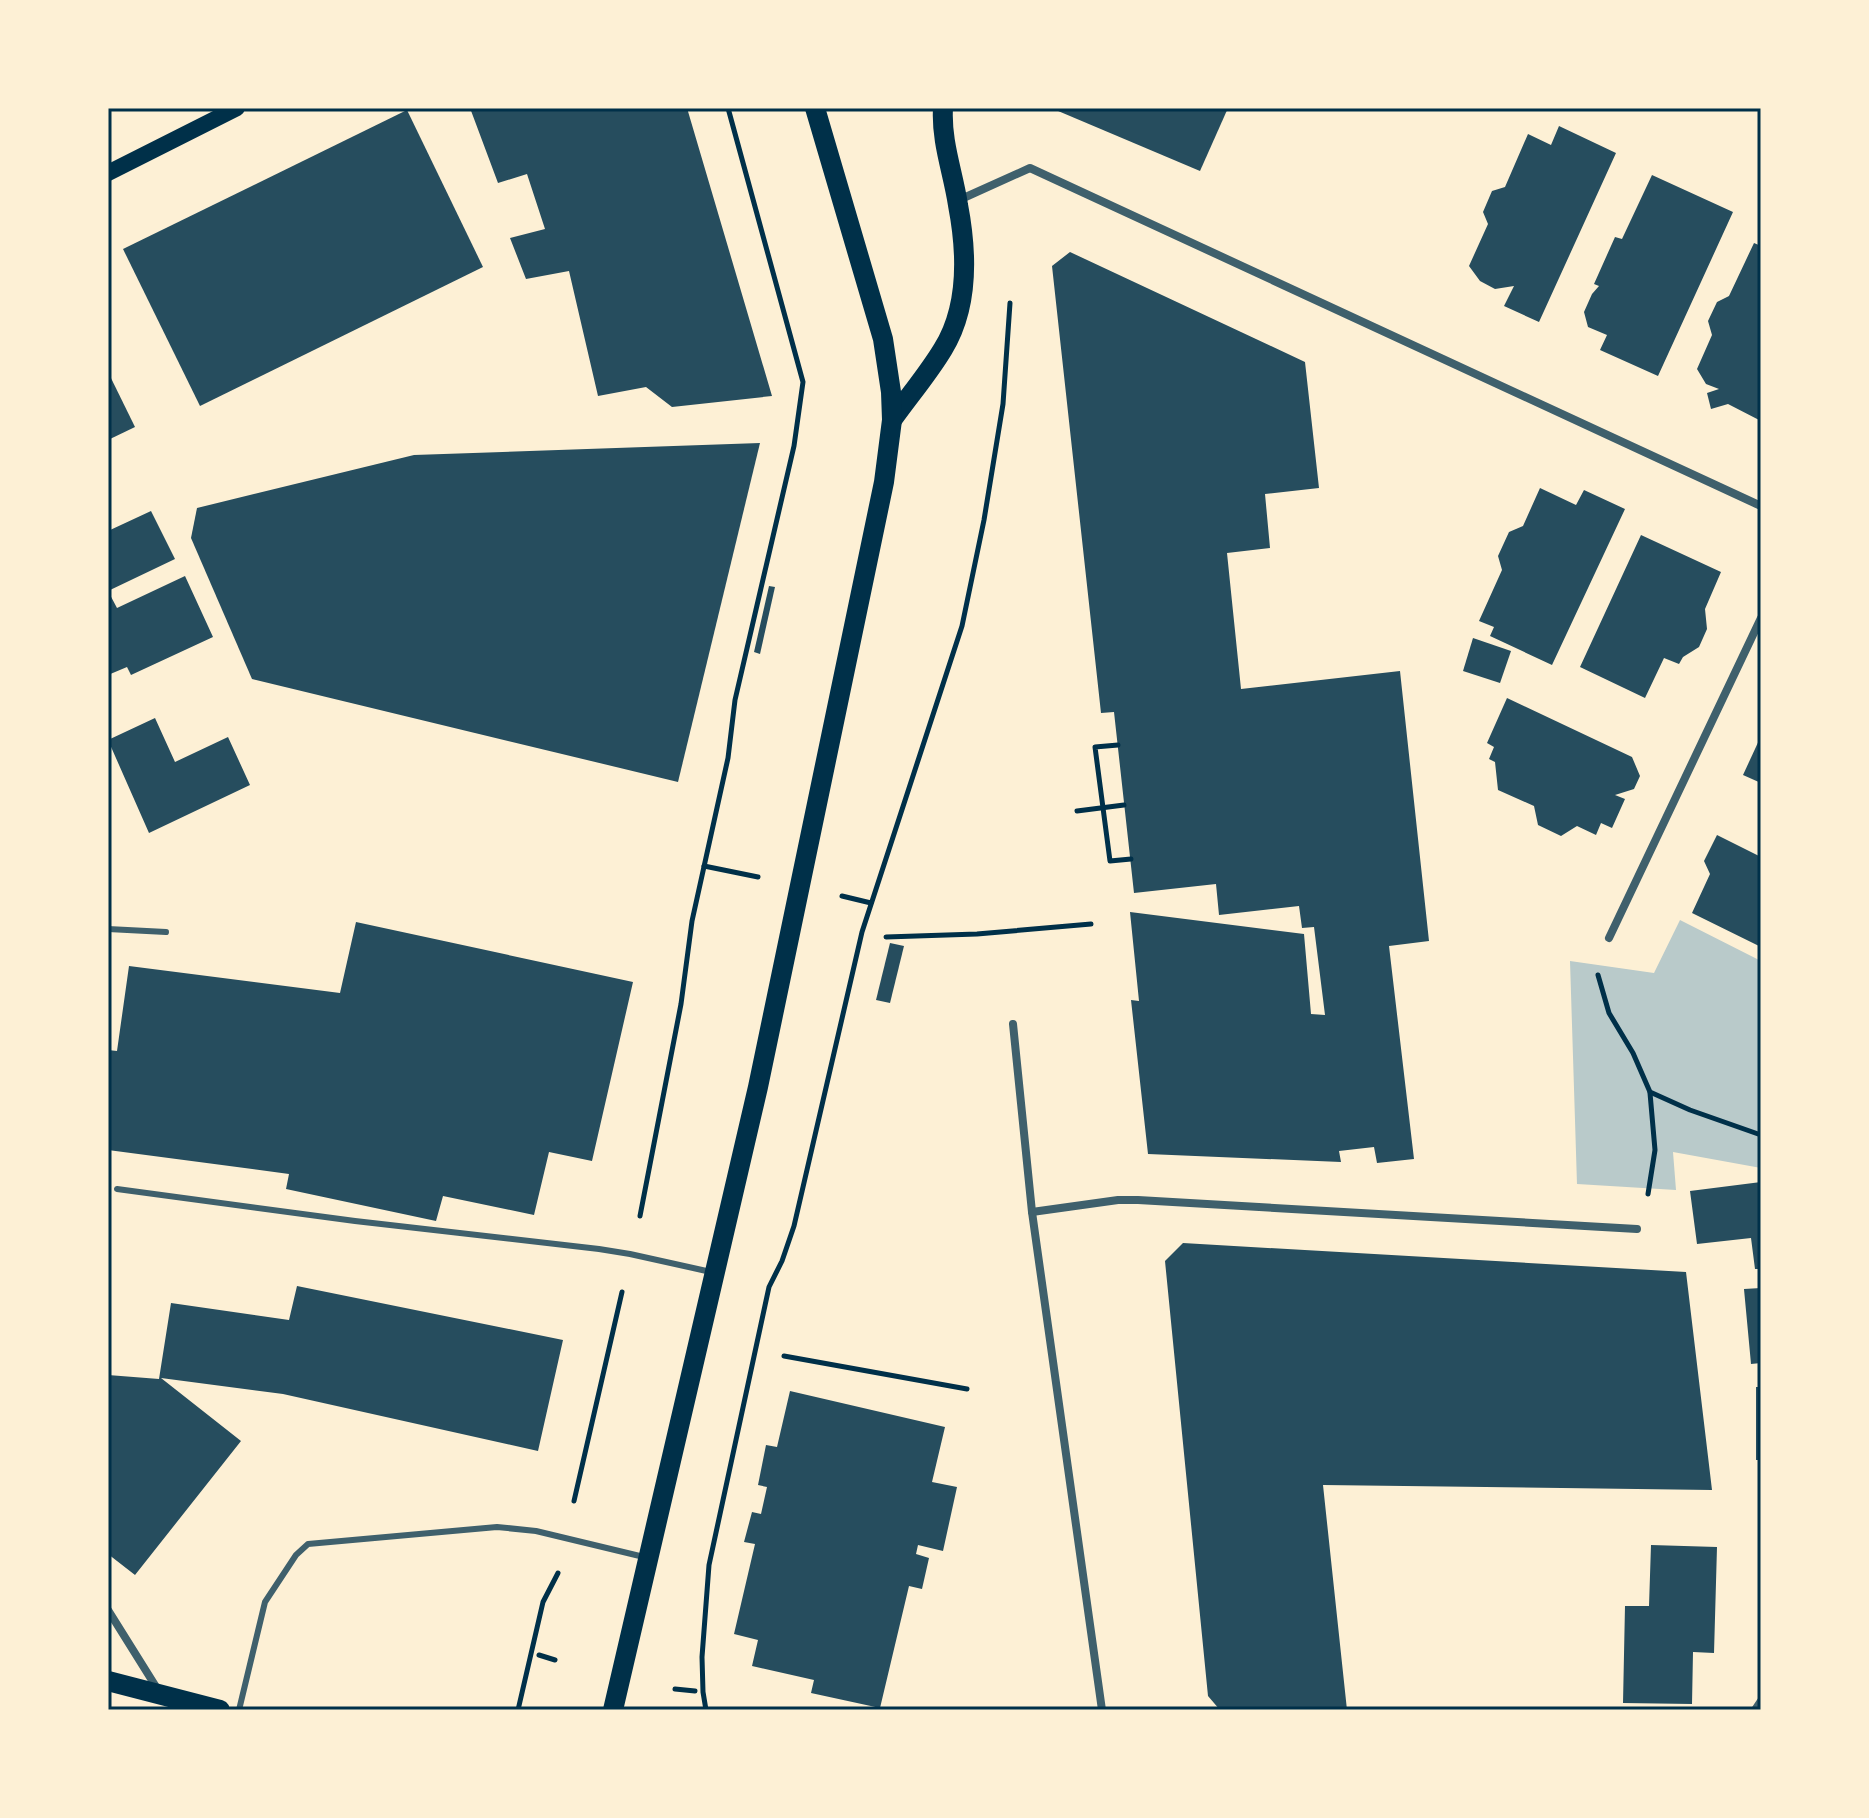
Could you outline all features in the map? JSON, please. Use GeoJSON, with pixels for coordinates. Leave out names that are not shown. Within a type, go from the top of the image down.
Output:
{"type":"FeatureCollection","features":[{"type":"Feature","properties":{"kind":"main road"},"geometry":{"type":"LineString","coordinates":[[108,173],[237,108]]}},
{"type":"Feature","properties":{"kind":"main road"},"geometry":{"type":"LineString","coordinates":[[613,1710],[758,1087],[884,482],[892,420],[883,339],[815,108]]}},
{"type":"Feature","properties":{"kind":"main road"},"geometry":{"type":"LineString","coordinates":[[892,420],[944,348],[954,324],[965,268],[965,240],[944,142],[943,108]]}},
{"type":"Feature","properties":{"kind":"main road"},"geometry":{"type":"LineString","coordinates":[[108,1681],[220,1710]]}},
{"type":"Feature","properties":{"kind":"street"},"geometry":{"type":"LineString","coordinates":[[958,200],[1030,168],[1761,506]]}},
{"type":"Feature","properties":{"kind":"street"},"geometry":{"type":"LineString","coordinates":[[1609,938],[1761,618]]}},
{"type":"Feature","properties":{"kind":"street"},"geometry":{"type":"LineString","coordinates":[[1013,1024],[1032,1212],[1102,1710]]}},
{"type":"Feature","properties":{"kind":"street"},"geometry":{"type":"LineString","coordinates":[[1032,1212],[1138,1200],[1637,1229]]}},
{"type":"Feature","properties":{"kind":"street"},"geometry":{"type":"LineString","coordinates":[[108,1610],[161,1694]]}},
{"type":"Feature","properties":{"kind":"street"},"geometry":{"type":"LineString","coordinates":[[1755,1710],[1761,1701]]}},
{"type":"Feature","properties":{"kind":"lane"},"geometry":{"type":"LineString","coordinates":[[108,929],[166,932]]}},
{"type":"Feature","properties":{"kind":"lane"},"geometry":{"type":"LineString","coordinates":[[117,1189],[630,1254],[714,1273]]}},
{"type":"Feature","properties":{"kind":"lane"},"geometry":{"type":"LineString","coordinates":[[239,1710],[265,1602],[302,1547],[320,1542],[497,1527],[536,1531],[649,1558]]}},
{"type":"Feature","properties":{"kind":"path"},"geometry":{"type":"LineString","coordinates":[[518,1709],[543,1602],[558,1575],[630,1254],[681,1004],[692,921],[728,758],[735,700],[794,446],[803,382],[728,108]]}},
{"type":"Feature","properties":{"kind":"path"},"geometry":{"type":"LineString","coordinates":[[706,1710],[702,1657],[712,1550],[769,1287],[794,1226],[862,932],[945,680],[973,577],[1003,404],[1011,295]]}},
{"type":"Feature","properties":{"kind":"path"},"geometry":{"type":"LineString","coordinates":[[1118,745],[1095,747],[1110,861],[1131,859]]}},
{"type":"Feature","properties":{"kind":"path"},"geometry":{"type":"LineString","coordinates":[[1077,811],[1124,805]]}},
{"type":"Feature","properties":{"kind":"path"},"geometry":{"type":"LineString","coordinates":[[886,937],[977,934],[1091,924]]}},
{"type":"Feature","properties":{"kind":"path"},"geometry":{"type":"LineString","coordinates":[[1609,938],[1595,965],[1609,1013],[1633,1053],[1650,1092],[1655,1150]]}},
{"type":"Feature","properties":{"kind":"path"},"geometry":{"type":"LineString","coordinates":[[1650,1092],[1761,1135]]}},
{"type":"Feature","properties":{"kind":"path"},"geometry":{"type":"LineString","coordinates":[[784,1356],[967,1389]]}},
{"type":"Feature","properties":{"kind":"path"},"geometry":{"type":"LineString","coordinates":[[539,1655],[555,1660]]}},
{"type":"Feature","properties":{"kind":"path"},"geometry":{"type":"LineString","coordinates":[[675,1689],[695,1691]]}},
{"type":"Feature","properties":{"kind":"shaded area"},"geometry":{"type":"Polygon","coordinates":[[[1680,920],[1761,961],[1761,1168],[1673,1152],[1676,1190],[1577,1184],[1570,961],[1654,973],[1680,920]]]}},
{"type":"Feature","properties":{"kind":"building"},"geometry":{"type":"Polygon","coordinates":[[[470,108],[687,108],[772,396],[672,407],[646,387],[598,396],[569,271],[526,279],[510,238],[545,229],[527,174],[498,183],[470,108]]]}},
{"type":"Feature","properties":{"kind":"building"},"geometry":{"type":"Polygon","coordinates":[[[1051,108],[1228,108],[1200,171],[1051,108]]]}},
{"type":"Feature","properties":{"kind":"building"},"geometry":{"type":"Polygon","coordinates":[[[407,110],[483,267],[200,406],[123,249],[407,110]]]}},
{"type":"Feature","properties":{"kind":"building"},"geometry":{"type":"Polygon","coordinates":[[[1559,126],[1616,153],[1539,322],[1504,306],[1514,286],[1495,289],[1480,281],[1469,266],[1488,224],[1483,212],[1492,191],[1505,187],[1528,134],[1551,145],[1559,126]]]}},
{"type":"Feature","properties":{"kind":"building"},"geometry":{"type":"Polygon","coordinates":[[[1652,175],[1733,212],[1658,376],[1600,350],[1607,335],[1588,327],[1584,312],[1599,286],[1594,284],[1615,237],[1622,239],[1652,175]]]}},
{"type":"Feature","properties":{"kind":"building"},"geometry":{"type":"Polygon","coordinates":[[[1754,243],[1761,246],[1761,421],[1728,404],[1711,409],[1707,393],[1719,389],[1706,384],[1697,369],[1712,335],[1708,321],[1717,302],[1729,296],[1754,243]]]}},
{"type":"Feature","properties":{"kind":"building"},"geometry":{"type":"Polygon","coordinates":[[[1070,252],[1305,362],[1319,488],[1265,494],[1270,548],[1227,553],[1241,689],[1400,671],[1429,941],[1389,946],[1414,1159],[1377,1163],[1374,1147],[1339,1151],[1341,1162],[1148,1154],[1131,1000],[1139,1001],[1130,912],[1304,934],[1311,1014],[1325,1015],[1314,927],[1302,928],[1299,906],[1219,915],[1216,884],[1134,893],[1114,712],[1101,713],[1052,266],[1070,252]]]}},
{"type":"Feature","properties":{"kind":"building"},"geometry":{"type":"Polygon","coordinates":[[[108,372],[135,427],[108,440],[108,372]]]}},
{"type":"Feature","properties":{"kind":"building"},"geometry":{"type":"Polygon","coordinates":[[[760,443],[678,782],[252,679],[191,538],[197,508],[414,455],[760,443]]]}},
{"type":"Feature","properties":{"kind":"building"},"geometry":{"type":"Polygon","coordinates":[[[1540,488],[1576,505],[1584,490],[1625,509],[1552,665],[1490,636],[1494,627],[1479,621],[1502,570],[1498,556],[1509,532],[1523,526],[1540,488]]]}},
{"type":"Feature","properties":{"kind":"building"},"geometry":{"type":"Polygon","coordinates":[[[151,511],[175,559],[108,591],[108,531],[151,511]]]}},
{"type":"Feature","properties":{"kind":"building"},"geometry":{"type":"Polygon","coordinates":[[[1641,535],[1721,572],[1705,609],[1707,629],[1699,647],[1683,657],[1679,664],[1664,658],[1645,698],[1580,667],[1641,535]]]}},
{"type":"Feature","properties":{"kind":"building"},"geometry":{"type":"Polygon","coordinates":[[[185,576],[213,637],[131,675],[127,667],[108,675],[108,591],[117,608],[185,576]]]}},
{"type":"Feature","properties":{"kind":"building"},"geometry":{"type":"Polygon","coordinates":[[[769,586],[775,587],[760,654],[754,652],[769,586]]]}},
{"type":"Feature","properties":{"kind":"building"},"geometry":{"type":"Polygon","coordinates":[[[1473,638],[1511,651],[1500,683],[1463,671],[1473,638]]]}},
{"type":"Feature","properties":{"kind":"building"},"geometry":{"type":"Polygon","coordinates":[[[1507,698],[1632,757],[1640,776],[1634,789],[1615,795],[1625,799],[1612,828],[1601,823],[1596,835],[1577,826],[1561,836],[1538,825],[1534,806],[1498,790],[1495,762],[1489,759],[1494,747],[1487,743],[1507,698]]]}},
{"type":"Feature","properties":{"kind":"building"},"geometry":{"type":"Polygon","coordinates":[[[155,718],[175,762],[228,737],[250,785],[149,833],[108,740],[155,718]]]}},
{"type":"Feature","properties":{"kind":"building"},"geometry":{"type":"Polygon","coordinates":[[[1761,736],[1761,783],[1743,775],[1761,736]]]}},
{"type":"Feature","properties":{"kind":"building"},"geometry":{"type":"Polygon","coordinates":[[[1717,835],[1761,857],[1761,947],[1692,913],[1710,874],[1704,861],[1717,835]]]}},
{"type":"Feature","properties":{"kind":"building"},"geometry":{"type":"Polygon","coordinates":[[[356,922],[633,982],[592,1161],[549,1152],[534,1215],[443,1196],[436,1221],[286,1189],[289,1174],[108,1150],[108,1050],[117,1051],[129,966],[340,993],[356,922]]]}},
{"type":"Feature","properties":{"kind":"building"},"geometry":{"type":"Polygon","coordinates":[[[890,943],[904,946],[890,1003],[876,1000],[890,943]]]}},
{"type":"Feature","properties":{"kind":"building"},"geometry":{"type":"Polygon","coordinates":[[[1761,1182],[1761,1269],[1755,1269],[1751,1238],[1697,1244],[1690,1191],[1761,1182]]]}},
{"type":"Feature","properties":{"kind":"building"},"geometry":{"type":"Polygon","coordinates":[[[1183,1243],[1686,1272],[1712,1490],[1323,1485],[1347,1710],[1220,1710],[1208,1696],[1165,1261],[1183,1243]]]}},
{"type":"Feature","properties":{"kind":"building"},"geometry":{"type":"Polygon","coordinates":[[[297,1286],[563,1340],[538,1451],[283,1394],[161,1378],[241,1441],[135,1575],[108,1554],[108,1375],[159,1379],[171,1303],[289,1320],[297,1286]]]}},
{"type":"Feature","properties":{"kind":"building"},"geometry":{"type":"Polygon","coordinates":[[[1761,1288],[1761,1363],[1751,1364],[1744,1289],[1761,1288]]]}},
{"type":"Feature","properties":{"kind":"building"},"geometry":{"type":"Polygon","coordinates":[[[1756,1387],[1761,1387],[1761,1460],[1756,1460],[1756,1387]]]}},
{"type":"Feature","properties":{"kind":"building"},"geometry":{"type":"Polygon","coordinates":[[[790,1391],[945,1427],[932,1482],[957,1487],[943,1551],[918,1545],[916,1554],[929,1558],[922,1589],[909,1586],[880,1708],[811,1693],[814,1680],[752,1666],[758,1640],[734,1634],[755,1544],[744,1542],[752,1512],[761,1514],[767,1487],[758,1485],[766,1445],[777,1447],[790,1391]]]}},
{"type":"Feature","properties":{"kind":"building"},"geometry":{"type":"Polygon","coordinates":[[[1651,1545],[1717,1547],[1714,1653],[1693,1652],[1692,1704],[1623,1703],[1625,1606],[1649,1606],[1651,1545]]]}}]}
